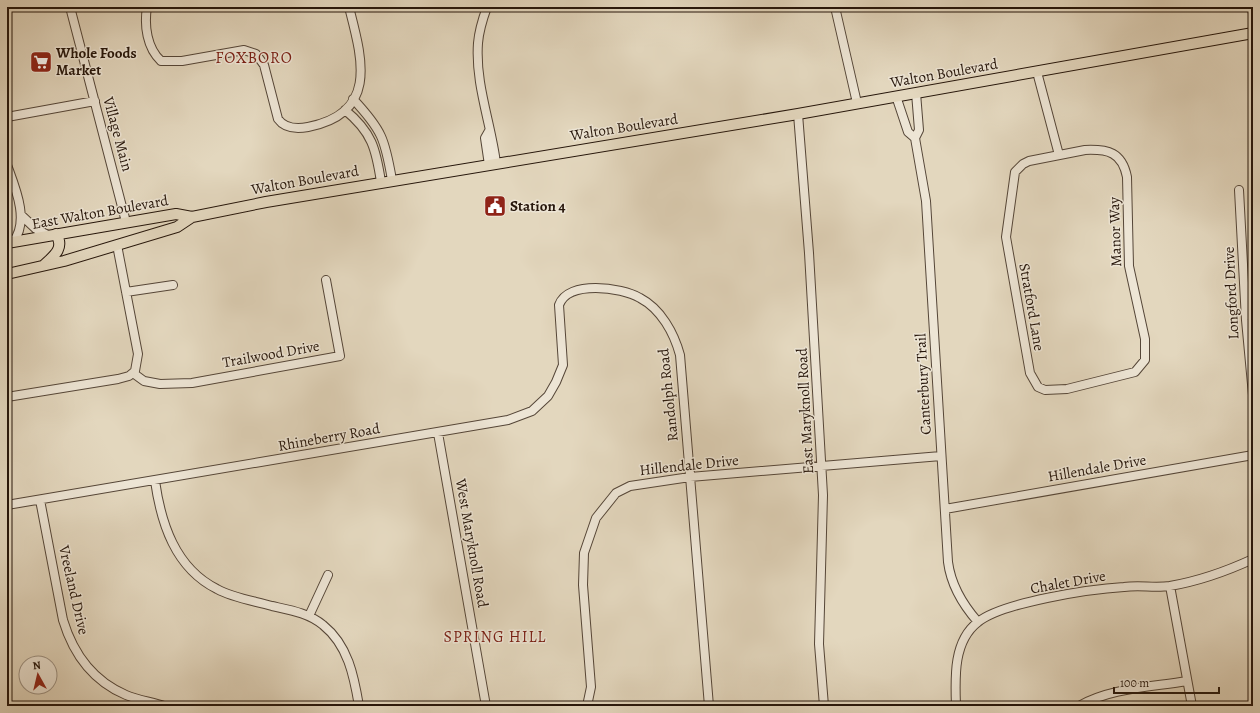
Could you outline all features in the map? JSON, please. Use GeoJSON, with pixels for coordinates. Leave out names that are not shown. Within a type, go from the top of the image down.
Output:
{"type":"FeatureCollection","features":[{"type":"Feature","properties":{"kind":"main road","name":"Walton Boulevard"},"geometry":{"type":"LineString","coordinates":[[7,274],[42,266],[177,227],[192,217],[266,202],[798,114],[1253,33]]}},
{"type":"Feature","properties":{"kind":"main road","name":"East Walton Boulevard"},"geometry":{"type":"LineString","coordinates":[[10,243],[176,214],[192,217]]}},
{"type":"Feature","properties":{"kind":"main road"},"geometry":{"type":"LineString","coordinates":[[139,220],[143,227],[139,238]]}},
{"type":"Feature","properties":{"kind":"main road"},"geometry":{"type":"LineString","coordinates":[[42,266],[54,256],[59,248],[60,243],[52,235]]}},
{"type":"Feature","properties":{"kind":"street"},"geometry":{"type":"LineString","coordinates":[[64,7],[71,9]]}},
{"type":"Feature","properties":{"kind":"street"},"geometry":{"type":"LineString","coordinates":[[146,7],[147,35],[154,54],[161,61],[182,61],[244,50],[256,54],[264,65],[275,111],[282,124],[296,128],[318,125],[332,119],[345,110],[359,87],[362,61],[349,7]]}},
{"type":"Feature","properties":{"kind":"street"},"geometry":{"type":"LineString","coordinates":[[487,7],[481,26],[478,48],[481,92],[489,131],[493,138],[493,164]]}},
{"type":"Feature","properties":{"kind":"street"},"geometry":{"type":"LineString","coordinates":[[835,7],[857,103]]}},
{"type":"Feature","properties":{"kind":"street"},"geometry":{"type":"LineString","coordinates":[[1252,7],[1253,14]]}},
{"type":"Feature","properties":{"kind":"street","name":"Village Main"},"geometry":{"type":"LineString","coordinates":[[71,9],[126,222]]}},
{"type":"Feature","properties":{"kind":"street"},"geometry":{"type":"LineString","coordinates":[[1037,72],[1060,155]]}},
{"type":"Feature","properties":{"kind":"street","name":"Canterbury Trail"},"geometry":{"type":"LineString","coordinates":[[916,93],[919,130],[915,138],[926,201],[941,456],[950,574],[965,605],[978,622]]}},
{"type":"Feature","properties":{"kind":"street","name":"Canterbury Trail"},"geometry":{"type":"LineString","coordinates":[[896,96],[908,132],[915,138]]}},
{"type":"Feature","properties":{"kind":"street"},"geometry":{"type":"LineString","coordinates":[[353,99],[372,119],[380,131],[387,150],[392,180]]}},
{"type":"Feature","properties":{"kind":"street"},"geometry":{"type":"LineString","coordinates":[[7,117],[95,101]]}},
{"type":"Feature","properties":{"kind":"street"},"geometry":{"type":"LineString","coordinates":[[345,110],[359,121],[374,145],[381,182]]}},
{"type":"Feature","properties":{"kind":"street","name":"East Maryknoll Road"},"geometry":{"type":"LineString","coordinates":[[798,114],[822,466],[823,495],[819,644],[824,706]]}},
{"type":"Feature","properties":{"kind":"street","name":"Manor Way"},"geometry":{"type":"LineString","coordinates":[[1060,155],[1096,150],[1118,156],[1125,164],[1127,176],[1129,266],[1145,339],[1145,360],[1140,366]]}},
{"type":"Feature","properties":{"kind":"street","name":"Stratford Lane"},"geometry":{"type":"LineString","coordinates":[[1060,155],[1029,161],[1022,164],[1015,172],[1012,187],[1007,246],[1023,336],[1033,380],[1038,387],[1045,390],[1067,389],[1135,372],[1140,366]]}},
{"type":"Feature","properties":{"kind":"street"},"geometry":{"type":"LineString","coordinates":[[7,165],[15,186],[21,215],[19,230],[10,243]]}},
{"type":"Feature","properties":{"kind":"street","name":"Longford Drive"},"geometry":{"type":"LineString","coordinates":[[1239,190],[1246,320],[1253,395]]}},
{"type":"Feature","properties":{"kind":"street"},"geometry":{"type":"LineString","coordinates":[[21,215],[36,229],[52,235]]}},
{"type":"Feature","properties":{"kind":"street"},"geometry":{"type":"LineString","coordinates":[[7,397],[118,379],[129,376],[135,371],[138,354],[117,245]]}},
{"type":"Feature","properties":{"kind":"street","name":"Trailwood Drive"},"geometry":{"type":"LineString","coordinates":[[133,373],[144,381],[160,384],[192,383],[340,356],[326,280]]}},
{"type":"Feature","properties":{"kind":"street"},"geometry":{"type":"LineString","coordinates":[[126,292],[173,285]]}},
{"type":"Feature","properties":{"kind":"street","name":"Randolph Road"},"geometry":{"type":"LineString","coordinates":[[562,299],[569,292],[582,289],[618,289],[640,298],[661,316],[676,341],[680,355],[709,706]]}},
{"type":"Feature","properties":{"kind":"street","name":"Rhineberry Road"},"geometry":{"type":"LineString","coordinates":[[7,505],[508,420],[532,411],[548,396],[556,382],[563,365],[559,305],[562,299]]}},
{"type":"Feature","properties":{"kind":"street","name":"West Maryknoll Road"},"geometry":{"type":"LineString","coordinates":[[438,433],[486,706]]}},
{"type":"Feature","properties":{"kind":"street","name":"Hillendale Drive"},"geometry":{"type":"LineString","coordinates":[[945,509],[1253,455]]}},
{"type":"Feature","properties":{"kind":"street","name":"Hillendale Drive"},"geometry":{"type":"LineString","coordinates":[[587,706],[591,687],[583,585],[584,553],[596,518],[616,493],[630,486],[690,477],[941,456]]}},
{"type":"Feature","properties":{"kind":"street"},"geometry":{"type":"LineString","coordinates":[[155,480],[158,504],[172,545],[190,569],[217,590],[309,616],[322,624],[341,645],[352,669],[359,706]]}},
{"type":"Feature","properties":{"kind":"street","name":"Vreeland Drive"},"geometry":{"type":"LineString","coordinates":[[40,500],[63,620],[69,639],[91,671],[109,685],[126,695],[164,706]]}},
{"type":"Feature","properties":{"kind":"street","name":"Chalet Drive"},"geometry":{"type":"LineString","coordinates":[[956,706],[955,676],[958,654],[967,635],[978,622],[1008,608],[1082,592],[1125,586],[1170,586],[1230,569],[1253,559]]}},
{"type":"Feature","properties":{"kind":"street"},"geometry":{"type":"LineString","coordinates":[[309,616],[328,574]]}},
{"type":"Feature","properties":{"kind":"street"},"geometry":{"type":"LineString","coordinates":[[1170,586],[1192,706]]}},
{"type":"Feature","properties":{"kind":"street"},"geometry":{"type":"LineString","coordinates":[[1079,706],[1091,699],[1106,695],[1187,682]]}},
{"type":"Feature","properties":{"kind":"place","name":"Whole Foods Market"},"geometry":{"type":"Point","coordinates":[41,62]}},
{"type":"Feature","properties":{"kind":"place","name":"Station 4"},"geometry":{"type":"Point","coordinates":[495,206]}},
{"type":"Feature","properties":{"kind":"district","name":"FOXBORO"},"geometry":{"type":"Point","coordinates":[254,57]}},
{"type":"Feature","properties":{"kind":"district","name":"SPRING HILL"},"geometry":{"type":"Point","coordinates":[495,636]}}]}
